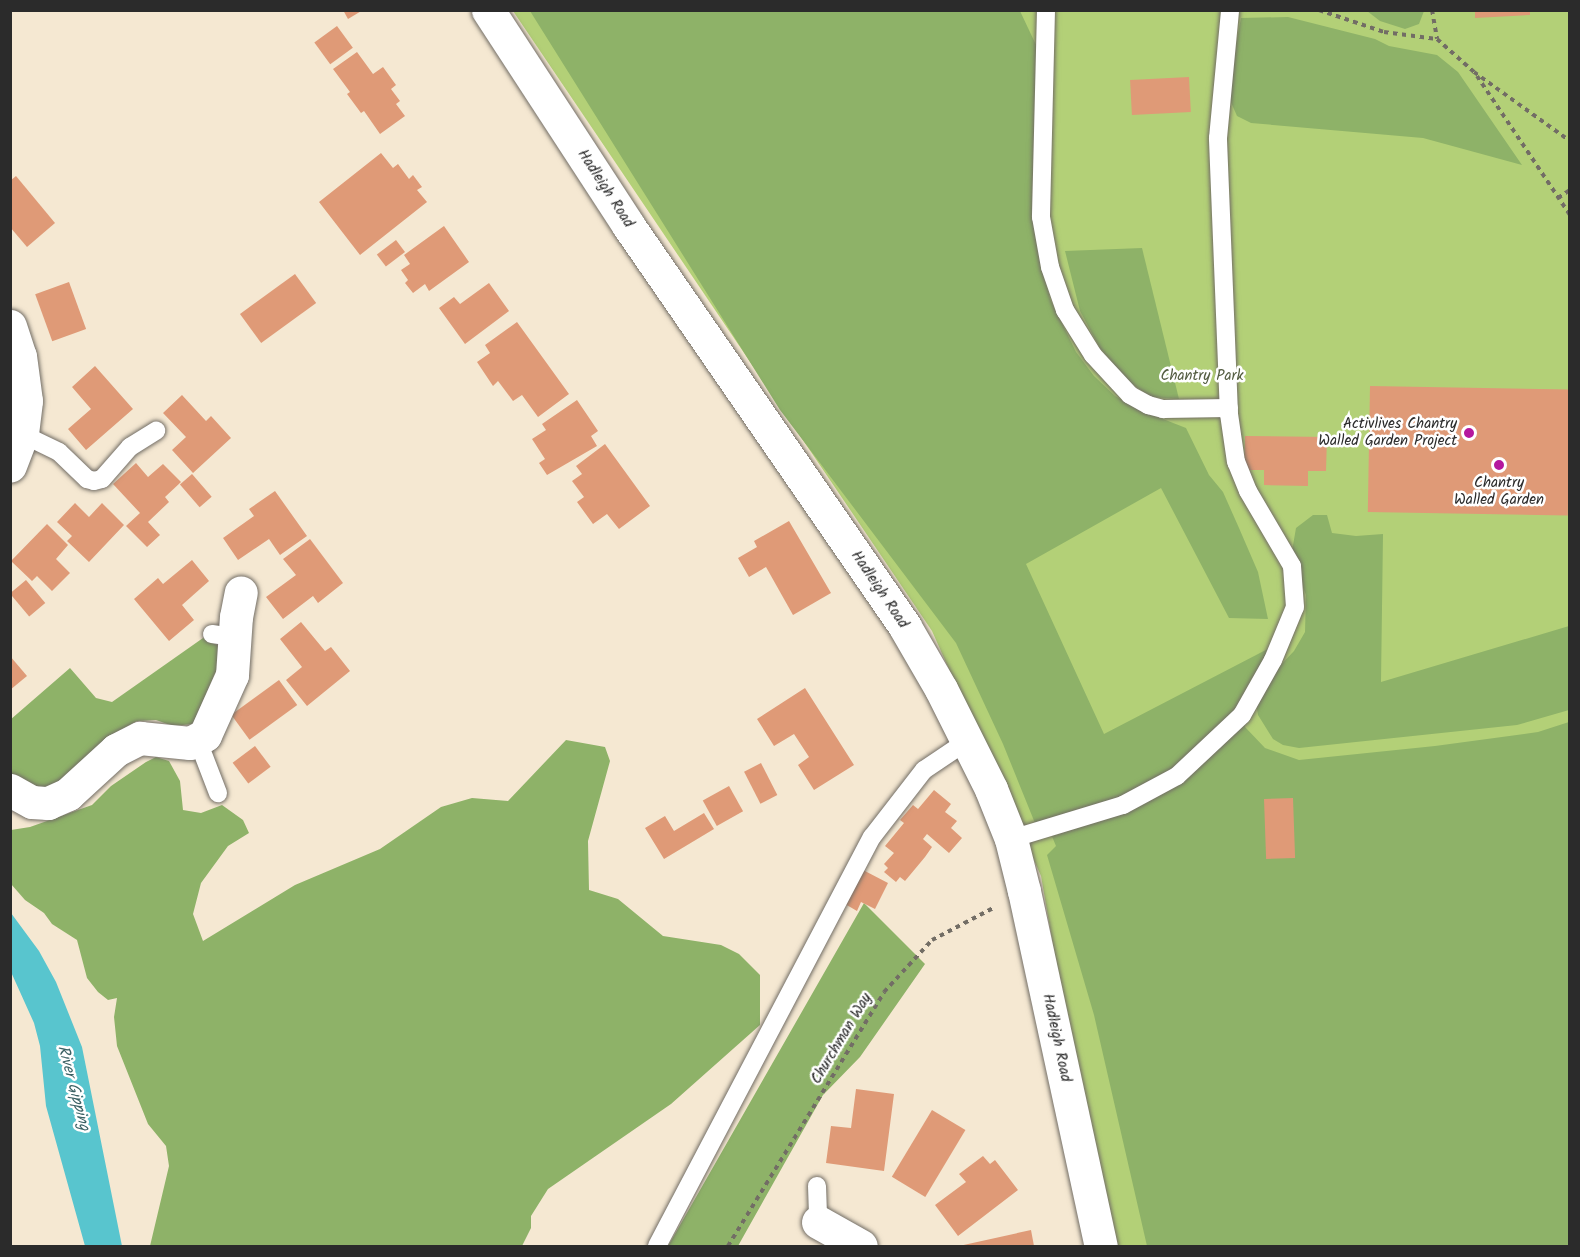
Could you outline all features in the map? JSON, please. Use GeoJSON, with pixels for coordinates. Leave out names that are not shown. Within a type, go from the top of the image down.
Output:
{"type":"FeatureCollection","features":[{"type":"Feature","properties":{"kind":"street","name":"Hadleigh Road"},"geometry":{"type":"LineString","coordinates":[[488,10],[628,225],[905,627],[941,689],[991,789],[1011,839],[1024,891],[1101,1246]]}},
{"type":"Feature","properties":{"kind":"street"},"geometry":{"type":"LineString","coordinates":[[10,326],[25,382],[25,416],[22,434],[10,466]]}},
{"type":"Feature","properties":{"kind":"street"},"geometry":{"type":"LineString","coordinates":[[10,790],[32,802],[48,802],[68,794],[116,750],[140,738],[180,743],[198,741],[210,727],[232,675],[223,636],[241,592]]}},
{"type":"Feature","properties":{"kind":"street"},"geometry":{"type":"LineString","coordinates":[[818,1222],[861,1246]]}},
{"type":"Feature","properties":{"kind":"lane"},"geometry":{"type":"LineString","coordinates":[[1046,10],[1041,218],[1050,267],[1065,310],[1093,355],[1130,395],[1148,405],[1163,409],[1229,408]]}},
{"type":"Feature","properties":{"kind":"lane"},"geometry":{"type":"LineString","coordinates":[[1011,839],[1124,805],[1177,776],[1242,715],[1273,660],[1295,606],[1292,567],[1248,491],[1236,462],[1229,408],[1218,138],[1230,10]]}},
{"type":"Feature","properties":{"kind":"lane"},"geometry":{"type":"LineString","coordinates":[[22,434],[59,452],[94,481],[102,478],[130,447],[156,431]]}},
{"type":"Feature","properties":{"kind":"lane"},"geometry":{"type":"LineString","coordinates":[[198,741],[218,793]]}},
{"type":"Feature","properties":{"kind":"lane"},"geometry":{"type":"LineString","coordinates":[[657,1246],[872,837],[924,770],[967,741]]}},
{"type":"Feature","properties":{"kind":"lane"},"geometry":{"type":"LineString","coordinates":[[818,1186],[818,1222]]}},
{"type":"Feature","properties":{"kind":"path"},"geometry":{"type":"LineString","coordinates":[[1319,10],[1384,32],[1437,39],[1474,72],[1569,141]]}},
{"type":"Feature","properties":{"kind":"path"},"geometry":{"type":"LineString","coordinates":[[1432,10],[1437,39]]}},
{"type":"Feature","properties":{"kind":"path"},"geometry":{"type":"LineString","coordinates":[[1474,72],[1569,215]]}},
{"type":"Feature","properties":{"kind":"path"},"geometry":{"type":"LineString","coordinates":[[1558,198],[1569,190]]}},
{"type":"Feature","properties":{"kind":"path","name":"Churchman Way"},"geometry":{"type":"LineString","coordinates":[[728,1246],[884,992],[932,940],[1024,891]]}},
{"type":"Feature","properties":{"kind":"green space","name":"Chantry Park"},"geometry":{"type":"Polygon","coordinates":[[[513,11],[1569,11],[1569,1246],[1105,1246],[1041,876],[932,631],[513,11]]]}},
{"type":"Feature","properties":{"kind":"green space"},"geometry":{"type":"Polygon","coordinates":[[[530,11],[1020,11],[1037,47],[1032,211],[1050,299],[1076,352],[1094,376],[1115,396],[1140,410],[1186,428],[1209,475],[1223,492],[1258,572],[1268,619],[1229,618],[1161,488],[1026,564],[1104,734],[1291,637],[1252,678],[1244,693],[1245,727],[1265,748],[1299,760],[1435,746],[1538,732],[1569,722],[1569,1246],[1147,1246],[1094,1015],[1047,855],[1056,846],[1051,834],[1039,833],[1003,744],[956,643],[780,410],[530,11]]]}},
{"type":"Feature","properties":{"kind":"green space"},"geometry":{"type":"Polygon","coordinates":[[[1367,11],[1424,11],[1419,24],[1405,29],[1380,21],[1367,11]]]}},
{"type":"Feature","properties":{"kind":"green space"},"geometry":{"type":"Polygon","coordinates":[[[1288,17],[1375,39],[1389,46],[1437,55],[1458,72],[1522,165],[1423,138],[1251,123],[1237,116],[1230,100],[1234,56],[1241,18],[1288,17]]]}},
{"type":"Feature","properties":{"kind":"green space"},"geometry":{"type":"Polygon","coordinates":[[[1142,248],[1179,399],[1151,397],[1128,381],[1100,348],[1080,311],[1065,251],[1142,248]]]}},
{"type":"Feature","properties":{"kind":"green space"},"geometry":{"type":"Polygon","coordinates":[[[1313,515],[1327,515],[1332,533],[1356,536],[1383,534],[1381,682],[1569,626],[1569,710],[1517,725],[1299,748],[1283,745],[1273,739],[1258,715],[1256,703],[1260,687],[1294,651],[1305,632],[1306,595],[1291,557],[1296,528],[1313,515]]]}},
{"type":"Feature","properties":{"kind":"green space"},"geometry":{"type":"Polygon","coordinates":[[[203,638],[217,645],[224,653],[193,724],[173,726],[156,720],[137,721],[123,729],[51,791],[33,791],[11,776],[10,720],[70,668],[96,698],[112,702],[203,638]]]}},
{"type":"Feature","properties":{"kind":"green space"},"geometry":{"type":"Polygon","coordinates":[[[566,740],[605,747],[610,761],[588,841],[589,890],[618,899],[663,936],[721,945],[739,954],[760,975],[760,1025],[671,1104],[548,1189],[531,1216],[531,1228],[522,1246],[150,1246],[169,1166],[166,1146],[148,1124],[117,1046],[114,1017],[117,998],[108,1000],[87,978],[77,940],[52,924],[44,913],[25,900],[11,884],[11,830],[30,827],[92,805],[111,786],[146,762],[156,757],[169,761],[180,781],[183,810],[201,813],[222,805],[243,820],[249,833],[228,846],[201,883],[193,914],[203,941],[295,885],[380,849],[441,807],[472,798],[508,801],[566,740]]]}},
{"type":"Feature","properties":{"kind":"green space"},"geometry":{"type":"Polygon","coordinates":[[[864,903],[925,964],[860,1057],[823,1095],[738,1246],[668,1246],[864,903]]]}},
{"type":"Feature","properties":{"kind":"water","name":"River Gipping"},"geometry":{"type":"Polygon","coordinates":[[[11,913],[39,951],[56,982],[82,1047],[122,1246],[85,1246],[46,1106],[40,1046],[34,1023],[11,972],[11,913]]]}},
{"type":"Feature","properties":{"kind":"building"},"geometry":{"type":"Polygon","coordinates":[[[343,10],[363,10],[348,19],[343,10]]]}},
{"type":"Feature","properties":{"kind":"building"},"geometry":{"type":"Polygon","coordinates":[[[1475,10],[1530,10],[1530,15],[1475,18],[1475,10]]]}},
{"type":"Feature","properties":{"kind":"building"},"geometry":{"type":"Polygon","coordinates":[[[337,26],[353,48],[330,64],[314,42],[337,26]]]}},
{"type":"Feature","properties":{"kind":"building"},"geometry":{"type":"Polygon","coordinates":[[[357,52],[373,74],[383,67],[396,85],[391,89],[400,101],[396,104],[405,116],[380,134],[364,111],[361,113],[347,94],[350,92],[333,69],[357,52]]]}},
{"type":"Feature","properties":{"kind":"building"},"geometry":{"type":"Polygon","coordinates":[[[1189,77],[1191,112],[1132,115],[1130,80],[1189,77]]]}},
{"type":"Feature","properties":{"kind":"building"},"geometry":{"type":"Polygon","coordinates":[[[381,153],[393,168],[398,164],[409,179],[413,175],[422,187],[417,190],[427,202],[360,255],[319,202],[381,153]]]}},
{"type":"Feature","properties":{"kind":"building"},"geometry":{"type":"Polygon","coordinates":[[[16,176],[55,223],[27,247],[10,227],[10,181],[16,176]]]}},
{"type":"Feature","properties":{"kind":"building"},"geometry":{"type":"Polygon","coordinates":[[[444,226],[469,262],[429,291],[425,284],[413,293],[405,283],[408,280],[401,270],[410,264],[404,255],[444,226]]]}},
{"type":"Feature","properties":{"kind":"building"},"geometry":{"type":"Polygon","coordinates":[[[396,240],[405,252],[386,266],[377,254],[396,240]]]}},
{"type":"Feature","properties":{"kind":"building"},"geometry":{"type":"Polygon","coordinates":[[[295,274],[316,303],[261,343],[240,314],[295,274]]]}},
{"type":"Feature","properties":{"kind":"building"},"geometry":{"type":"Polygon","coordinates":[[[69,282],[86,329],[52,341],[35,294],[69,282]]]}},
{"type":"Feature","properties":{"kind":"building"},"geometry":{"type":"Polygon","coordinates":[[[489,283],[509,311],[465,344],[439,308],[454,297],[460,304],[489,283]]]}},
{"type":"Feature","properties":{"kind":"building"},"geometry":{"type":"Polygon","coordinates":[[[517,322],[569,394],[538,417],[522,395],[513,401],[498,381],[493,386],[477,362],[490,353],[485,345],[517,322]]]}},
{"type":"Feature","properties":{"kind":"building"},"geometry":{"type":"Polygon","coordinates":[[[95,366],[133,409],[86,450],[68,429],[91,409],[72,387],[95,366]]]}},
{"type":"Feature","properties":{"kind":"building","name":"Activlives Chantry Walled Garden Project"},"geometry":{"type":"Polygon","coordinates":[[[1370,386],[1570,389],[1568,515],[1368,512],[1370,386]]]}},
{"type":"Feature","properties":{"kind":"building"},"geometry":{"type":"Polygon","coordinates":[[[182,395],[206,421],[211,416],[231,438],[193,473],[172,450],[186,437],[163,413],[182,395]]]}},
{"type":"Feature","properties":{"kind":"building"},"geometry":{"type":"Polygon","coordinates":[[[577,400],[598,431],[591,436],[597,446],[547,475],[539,463],[545,459],[532,439],[546,430],[542,424],[577,400]]]}},
{"type":"Feature","properties":{"kind":"building"},"geometry":{"type":"Polygon","coordinates":[[[1245,436],[1327,437],[1326,471],[1308,471],[1308,486],[1264,485],[1264,470],[1244,470],[1245,436]]]}},
{"type":"Feature","properties":{"kind":"building"},"geometry":{"type":"Polygon","coordinates":[[[605,444],[650,506],[619,529],[607,514],[593,524],[577,502],[584,497],[572,481],[582,474],[576,466],[605,444]]]}},
{"type":"Feature","properties":{"kind":"building"},"geometry":{"type":"Polygon","coordinates":[[[136,463],[148,477],[163,464],[181,482],[165,497],[169,502],[148,522],[160,535],[147,547],[126,526],[140,513],[113,484],[136,463]]]}},
{"type":"Feature","properties":{"kind":"building"},"geometry":{"type":"Polygon","coordinates":[[[192,474],[212,497],[200,507],[180,484],[192,474]]]}},
{"type":"Feature","properties":{"kind":"building"},"geometry":{"type":"Polygon","coordinates":[[[275,491],[307,536],[280,555],[269,539],[238,560],[223,538],[254,516],[249,509],[275,491]]]}},
{"type":"Feature","properties":{"kind":"building"},"geometry":{"type":"Polygon","coordinates":[[[75,503],[89,517],[102,503],[124,525],[89,562],[67,541],[72,536],[57,522],[75,503]]]}},
{"type":"Feature","properties":{"kind":"building"},"geometry":{"type":"Polygon","coordinates":[[[789,521],[831,593],[793,615],[766,567],[749,577],[738,558],[757,547],[754,541],[789,521]]]}},
{"type":"Feature","properties":{"kind":"building"},"geometry":{"type":"Polygon","coordinates":[[[47,524],[68,545],[56,559],[70,573],[52,591],[37,576],[32,581],[11,561],[47,524]]]}},
{"type":"Feature","properties":{"kind":"building"},"geometry":{"type":"Polygon","coordinates":[[[310,539],[343,583],[318,603],[313,596],[283,619],[266,597],[296,575],[283,559],[310,539]]]}},
{"type":"Feature","properties":{"kind":"building"},"geometry":{"type":"Polygon","coordinates":[[[192,560],[209,581],[182,605],[194,620],[169,641],[134,599],[158,578],[163,584],[192,560]]]}},
{"type":"Feature","properties":{"kind":"building"},"geometry":{"type":"Polygon","coordinates":[[[26,580],[45,603],[29,616],[10,594],[26,580]]]}},
{"type":"Feature","properties":{"kind":"building"},"geometry":{"type":"Polygon","coordinates":[[[301,622],[325,651],[331,647],[350,671],[307,706],[286,680],[302,667],[280,639],[301,622]]]}},
{"type":"Feature","properties":{"kind":"building"},"geometry":{"type":"Polygon","coordinates":[[[10,656],[27,676],[10,690],[10,656]]]}},
{"type":"Feature","properties":{"kind":"building"},"geometry":{"type":"Polygon","coordinates":[[[279,680],[297,705],[249,740],[231,715],[279,680]]]}},
{"type":"Feature","properties":{"kind":"building"},"geometry":{"type":"Polygon","coordinates":[[[805,688],[854,765],[814,790],[798,765],[809,757],[794,734],[774,746],[757,719],[805,688]]]}},
{"type":"Feature","properties":{"kind":"building"},"geometry":{"type":"Polygon","coordinates":[[[255,746],[271,767],[248,784],[233,763],[255,746]]]}},
{"type":"Feature","properties":{"kind":"building"},"geometry":{"type":"Polygon","coordinates":[[[761,763],[777,795],[760,804],[744,772],[761,763]]]}},
{"type":"Feature","properties":{"kind":"building"},"geometry":{"type":"Polygon","coordinates":[[[729,786],[743,811],[717,826],[703,801],[729,786]]]}},
{"type":"Feature","properties":{"kind":"building"},"geometry":{"type":"Polygon","coordinates":[[[934,790],[951,804],[945,812],[957,821],[951,828],[962,838],[949,853],[927,834],[923,839],[932,847],[905,881],[900,877],[896,882],[884,872],[888,868],[884,864],[894,853],[885,846],[904,823],[900,820],[913,805],[918,809],[934,790]]]}},
{"type":"Feature","properties":{"kind":"building"},"geometry":{"type":"Polygon","coordinates":[[[1293,798],[1295,858],[1266,859],[1264,799],[1293,798]]]}},
{"type":"Feature","properties":{"kind":"building"},"geometry":{"type":"Polygon","coordinates":[[[704,813],[714,829],[664,859],[645,828],[665,816],[674,831],[704,813]]]}},
{"type":"Feature","properties":{"kind":"building"},"geometry":{"type":"Polygon","coordinates":[[[863,870],[888,883],[875,909],[861,902],[857,911],[845,904],[863,870]]]}},
{"type":"Feature","properties":{"kind":"building"},"geometry":{"type":"Polygon","coordinates":[[[856,1089],[894,1094],[884,1171],[826,1163],[831,1126],[851,1128],[856,1089]]]}},
{"type":"Feature","properties":{"kind":"building"},"geometry":{"type":"Polygon","coordinates":[[[932,1110],[965,1130],[925,1197],[892,1177],[932,1110]]]}},
{"type":"Feature","properties":{"kind":"building"},"geometry":{"type":"Polygon","coordinates":[[[983,1156],[990,1164],[995,1160],[1018,1190],[958,1236],[935,1205],[966,1182],[959,1174],[983,1156]]]}},
{"type":"Feature","properties":{"kind":"building"},"geometry":{"type":"Polygon","coordinates":[[[1031,1230],[1034,1246],[959,1246],[1031,1230]]]}},
{"type":"Feature","properties":{"kind":"place","name":"Activlives Chantry Walled Garden Project"},"geometry":{"type":"Point","coordinates":[1469,433]}},
{"type":"Feature","properties":{"kind":"place","name":"Chantry Walled Garden"},"geometry":{"type":"Point","coordinates":[1499,465]}}]}
